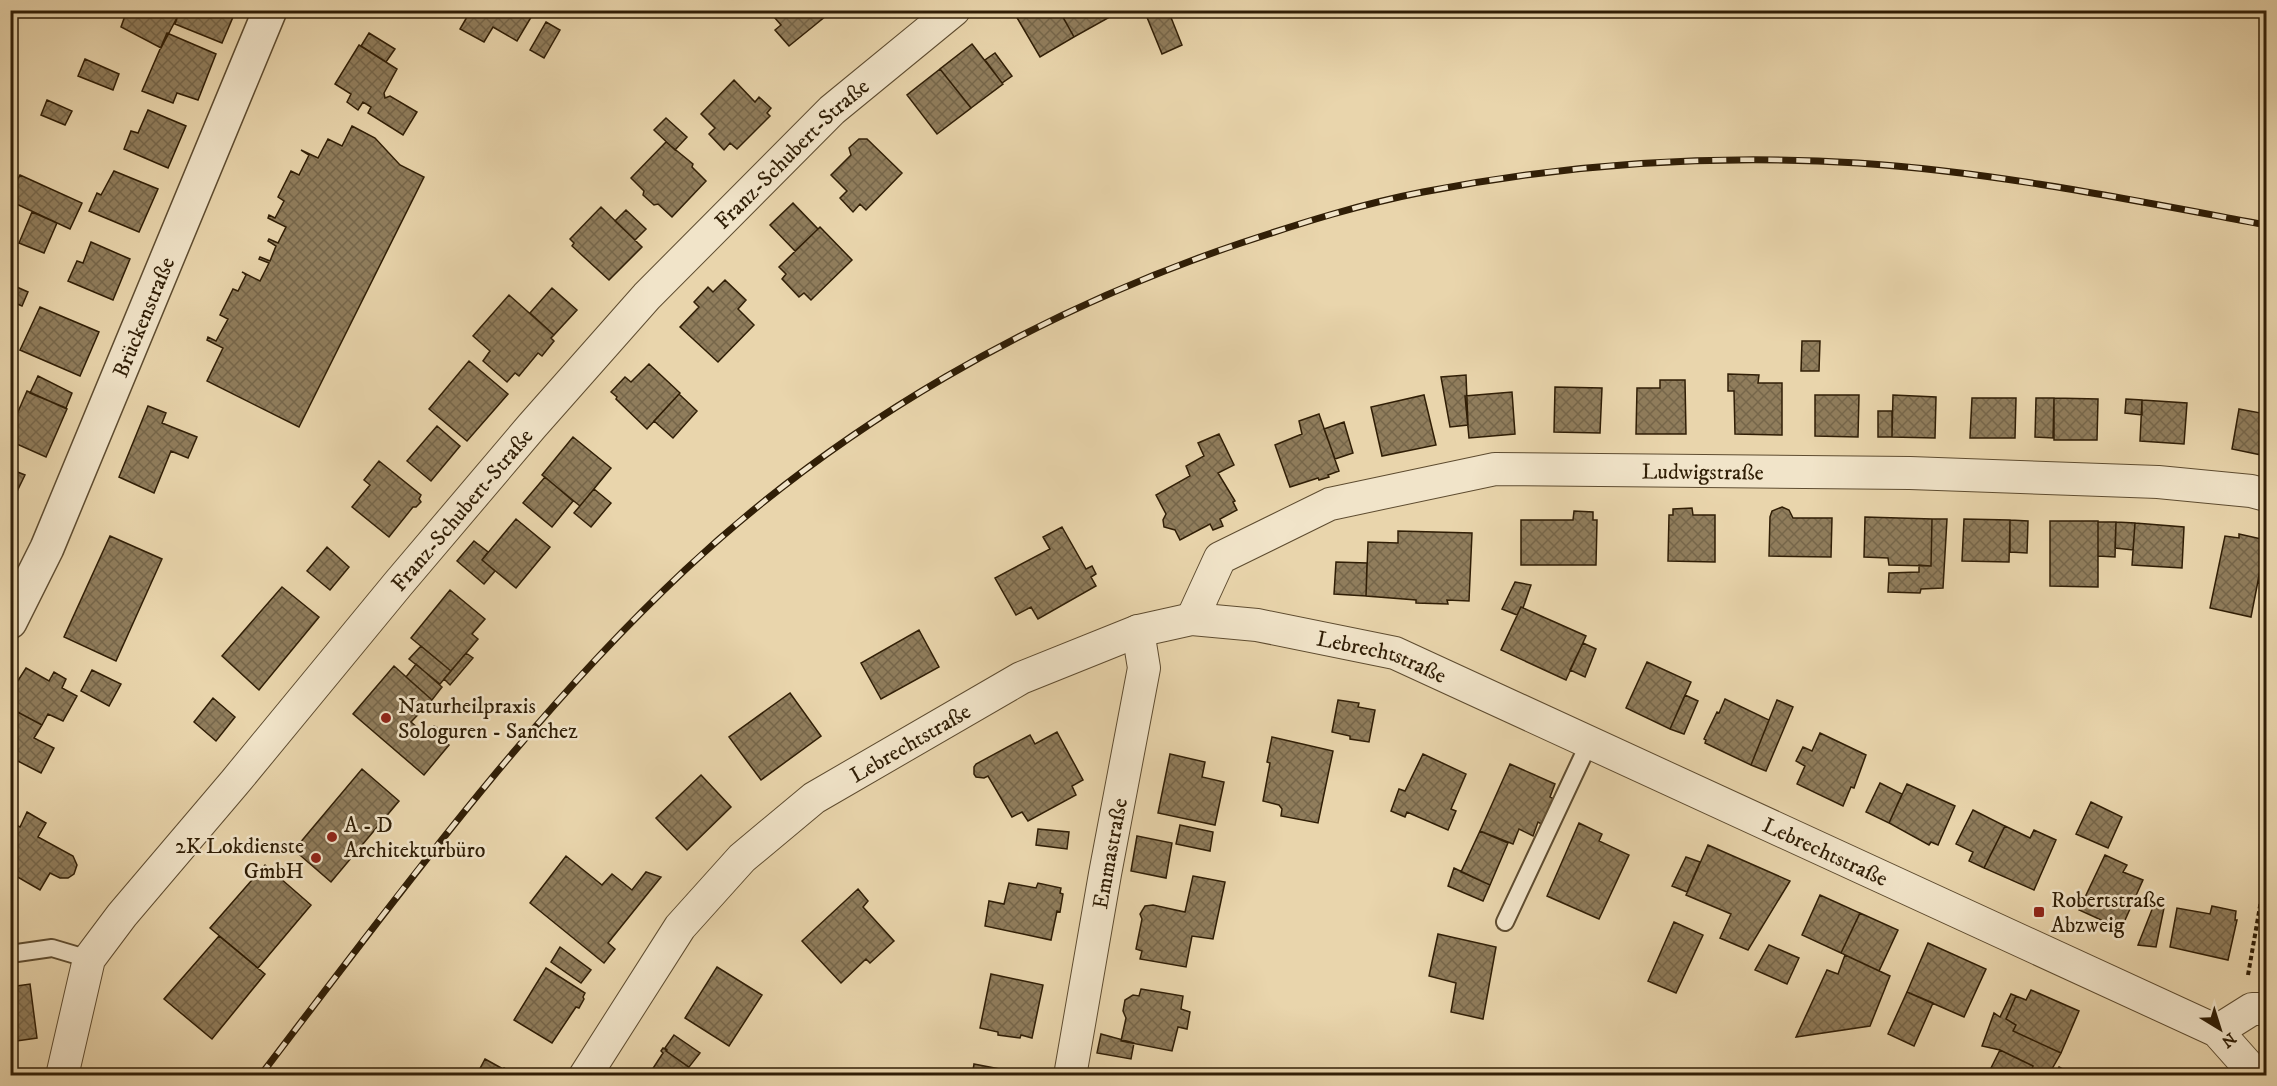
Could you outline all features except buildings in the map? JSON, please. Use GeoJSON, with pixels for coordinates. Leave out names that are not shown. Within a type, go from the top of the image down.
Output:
{"type":"FeatureCollection","features":[{"type":"Feature","properties":{"kind":"street","name":"Brückenstraße"},"geometry":{"type":"LineString","coordinates":[[10,622],[47,548],[270,10]]}},
{"type":"Feature","properties":{"kind":"street","name":"Franz-Schubert-Straße"},"geometry":{"type":"LineString","coordinates":[[62,1076],[89,959],[122,915],[405,575],[647,296],[832,110],[954,10]]}},
{"type":"Feature","properties":{"kind":"street","name":"Ludwigstraße"},"geometry":{"type":"LineString","coordinates":[[1192,619],[1221,558],[1330,504],[1495,470],[1910,473],[2005,476],[2158,482],[2251,491],[2266,495]]}},
{"type":"Feature","properties":{"kind":"street","name":"Lebrechtstraße"},"geometry":{"type":"LineString","coordinates":[[585,1076],[680,927],[742,858],[814,798],[1020,678],[1138,631],[1192,619],[1257,625],[1395,654],[2217,1031],[2257,1076]]}},
{"type":"Feature","properties":{"kind":"street","name":"Emmastraße"},"geometry":{"type":"LineString","coordinates":[[1070,1076],[1144,668],[1138,631]]}},
{"type":"Feature","properties":{"kind":"street"},"geometry":{"type":"LineString","coordinates":[[2217,1031],[2259,1009]]}},
{"type":"Feature","properties":{"kind":"lane"},"geometry":{"type":"LineString","coordinates":[[1505,922],[1589,743]]}},
{"type":"Feature","properties":{"kind":"lane"},"geometry":{"type":"LineString","coordinates":[[10,954],[52,948],[89,959]]}},
{"type":"Feature","properties":{"kind":"path"},"geometry":{"type":"LineString","coordinates":[[2259,1009],[2247,970],[2266,872]]}},
{"type":"Feature","properties":{"kind":"railway"},"geometry":{"type":"LineString","coordinates":[[260,1076],[411,879],[515,750],[626,628],[685,570],[746,516],[810,466],[877,420],[946,377],[1090,302],[1241,243],[1377,202],[1531,174],[1639,164],[1749,160],[1909,167],[2063,188],[2266,225]]}},
{"type":"Feature","properties":{"kind":"place","name":"Naturheilpraxis Sologuren - Sanchez"},"geometry":{"type":"Point","coordinates":[386,718]}},
{"type":"Feature","properties":{"kind":"place","name":"A - D Architekturbüro"},"geometry":{"type":"Point","coordinates":[332,837]}},
{"type":"Feature","properties":{"kind":"place","name":"2K Lokdienste GmbH"},"geometry":{"type":"Point","coordinates":[316,858]}},
{"type":"Feature","properties":{"kind":"place","name":"Robertstraße Abzweig"},"geometry":{"type":"Point","coordinates":[2039,912]}}]}
